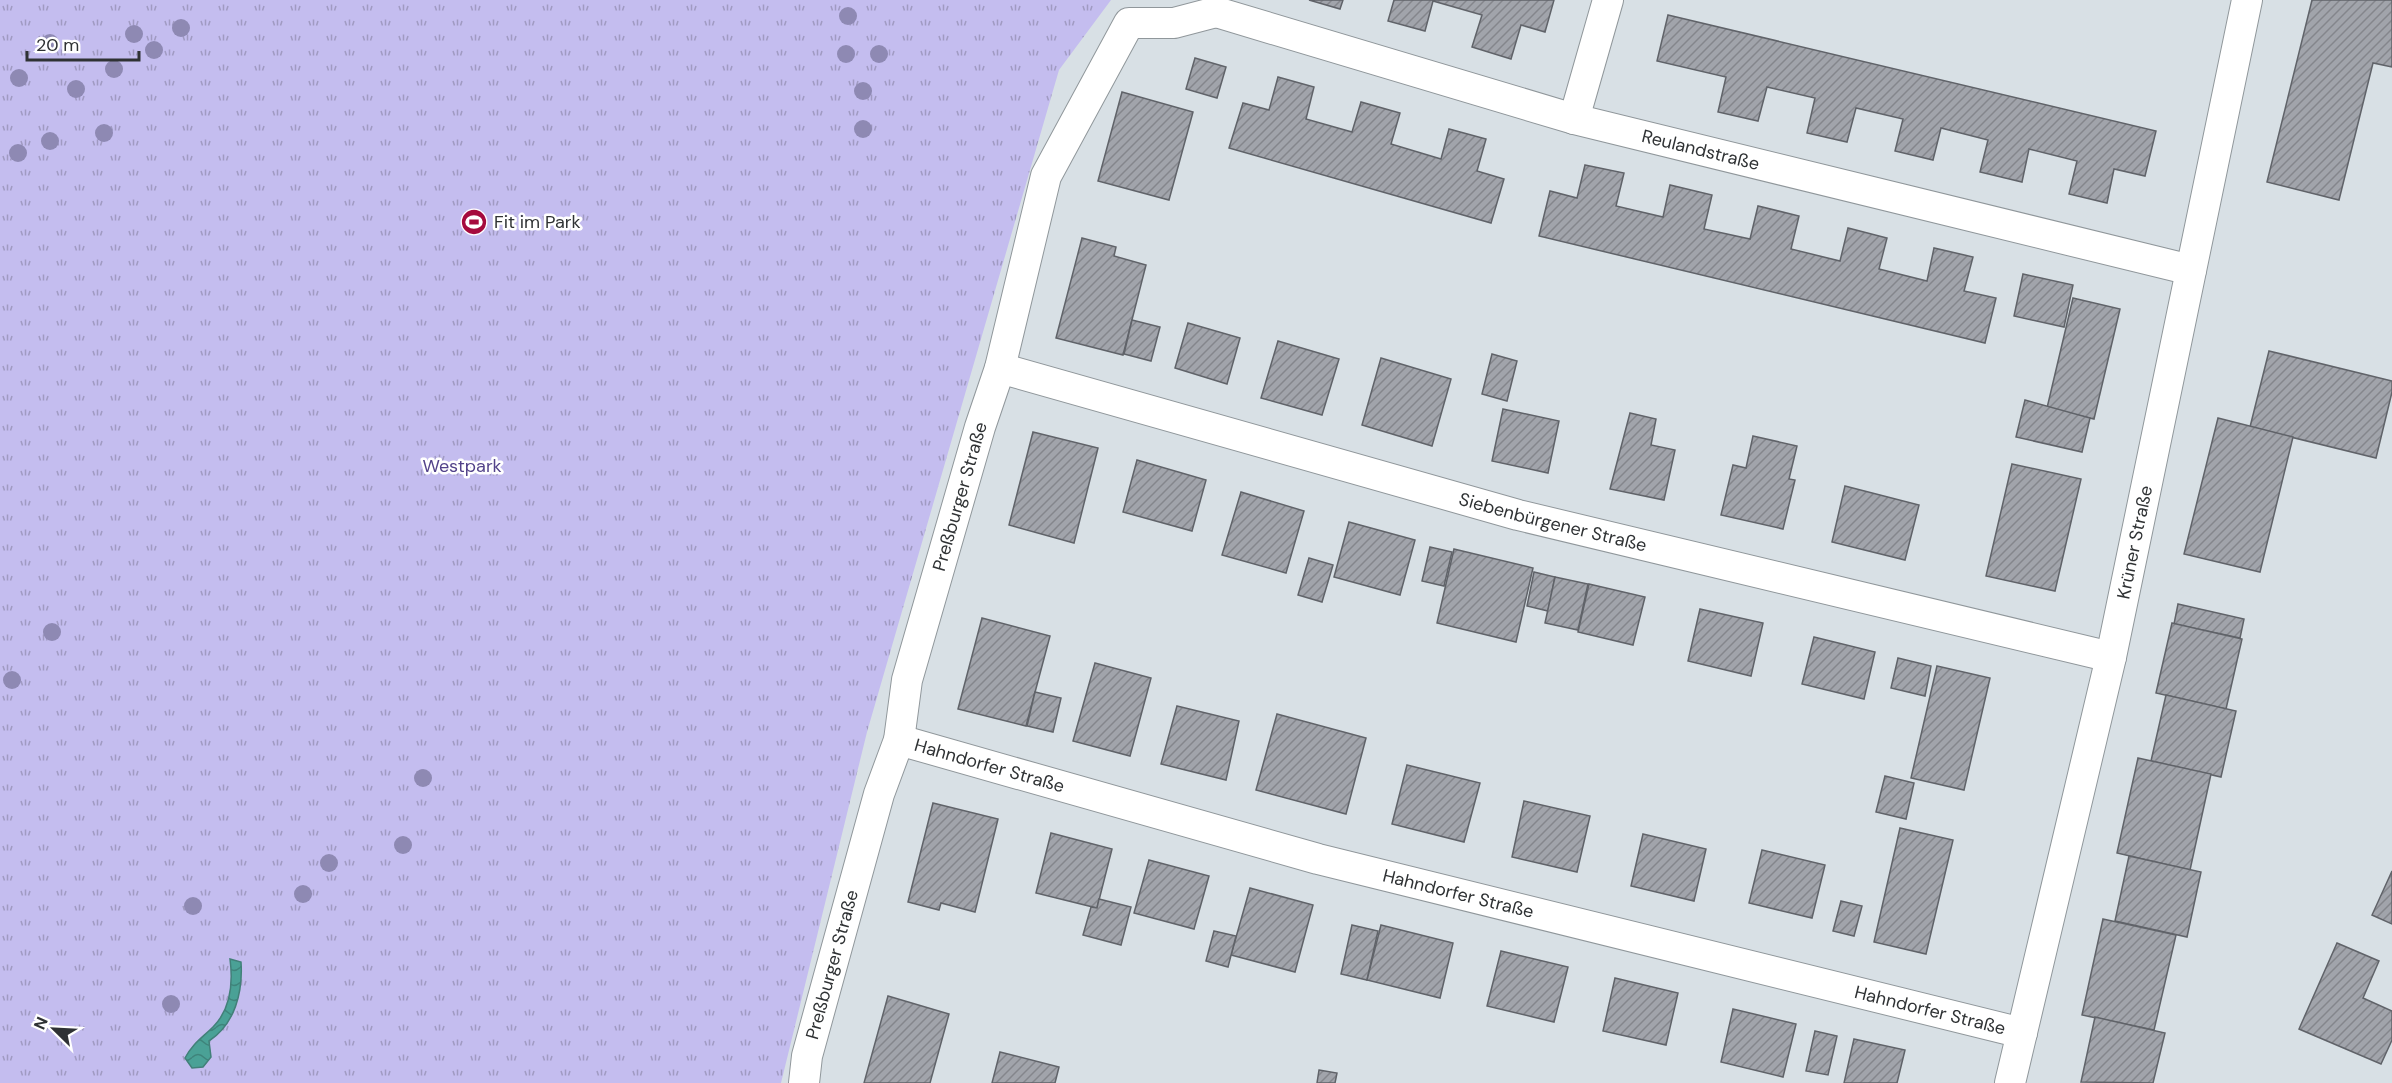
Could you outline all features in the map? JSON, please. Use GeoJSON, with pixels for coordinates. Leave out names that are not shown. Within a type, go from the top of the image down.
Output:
{"type":"FeatureCollection","features":[{"type":"Feature","properties":{"kind":"street"},"geometry":{"type":"LineString","coordinates":[[1574,119],[1608,0]]}},
{"type":"Feature","properties":{"kind":"street","name":"Krüner Straße"},"geometry":{"type":"LineString","coordinates":[[2010,1083],[2111,657],[2247,0]]}},
{"type":"Feature","properties":{"kind":"street","name":"Reulandstraße"},"geometry":{"type":"LineString","coordinates":[[1218,6],[1574,119],[2192,270]]}},
{"type":"Feature","properties":{"kind":"street","name":"Preßburger Straße"},"geometry":{"type":"LineString","coordinates":[[804,1083],[807,1056],[870,828],[899,740],[907,681],[980,427],[1000,368],[1046,176],[1129,23],[1174,22],[1218,6]]}},
{"type":"Feature","properties":{"kind":"street","name":"Siebenbürgener Straße"},"geometry":{"type":"LineString","coordinates":[[1000,368],[1518,515],[2111,657]]}},
{"type":"Feature","properties":{"kind":"street","name":"Hahndorfer Straße"},"geometry":{"type":"LineString","coordinates":[[899,740],[1318,858],[2022,1033]]}},
{"type":"Feature","properties":{"kind":"green space","name":"Westpark"},"geometry":{"type":"Polygon","coordinates":[[[0,0],[1111,0],[1059,70],[867,732],[781,1083],[0,1083],[0,0]]]}},
{"type":"Feature","properties":{"kind":"water"},"geometry":{"type":"Polygon","coordinates":[[[230,959],[241,962],[239,996],[225,1026],[209,1041],[211,1057],[203,1067],[192,1068],[185,1058],[194,1044],[219,1020],[227,1004],[231,986],[230,959]]]}},
{"type":"Feature","properties":{"kind":"building"},"geometry":{"type":"Polygon","coordinates":[[[1309,0],[1343,0],[1340,9],[1309,0]]]}},
{"type":"Feature","properties":{"kind":"building"},"geometry":{"type":"Polygon","coordinates":[[[1394,0],[1554,0],[1545,32],[1521,25],[1511,59],[1472,47],[1482,15],[1433,1],[1425,31],[1388,21],[1394,0]]]}},
{"type":"Feature","properties":{"kind":"building"},"geometry":{"type":"Polygon","coordinates":[[[2312,0],[2392,0],[2392,67],[2373,63],[2339,200],[2267,182],[2312,0]]]}},
{"type":"Feature","properties":{"kind":"building"},"geometry":{"type":"Polygon","coordinates":[[[1668,15],[2156,131],[2145,176],[2114,169],[2107,203],[2069,194],[2077,161],[2029,149],[2022,182],[1980,172],[1988,140],[1941,128],[1933,160],[1895,151],[1903,119],[1856,108],[1847,142],[1807,133],[1815,98],[1767,87],[1758,121],[1718,112],[1726,77],[1657,61],[1668,15]]]}},
{"type":"Feature","properties":{"kind":"building"},"geometry":{"type":"Polygon","coordinates":[[[1195,58],[1226,67],[1217,98],[1186,89],[1195,58]]]}},
{"type":"Feature","properties":{"kind":"building"},"geometry":{"type":"Polygon","coordinates":[[[1278,77],[1314,87],[1306,119],[1352,132],[1361,102],[1400,113],[1391,144],[1441,159],[1449,129],[1486,139],[1477,171],[1504,179],[1491,223],[1229,148],[1243,103],[1269,110],[1278,77]]]}},
{"type":"Feature","properties":{"kind":"building"},"geometry":{"type":"Polygon","coordinates":[[[1122,92],[1193,112],[1169,200],[1098,181],[1122,92]]]}},
{"type":"Feature","properties":{"kind":"building"},"geometry":{"type":"Polygon","coordinates":[[[1585,165],[1624,173],[1616,206],[1663,217],[1670,185],[1712,195],[1704,229],[1750,239],[1758,206],[1799,216],[1791,249],[1840,261],[1848,228],[1887,238],[1879,269],[1927,281],[1934,248],[1973,257],[1964,291],[1996,298],[1985,343],[1539,236],[1550,191],[1577,198],[1585,165]]]}},
{"type":"Feature","properties":{"kind":"building"},"geometry":{"type":"Polygon","coordinates":[[[1082,238],[1116,247],[1114,256],[1146,265],[1123,355],[1056,338],[1082,238]]]}},
{"type":"Feature","properties":{"kind":"building"},"geometry":{"type":"Polygon","coordinates":[[[2023,274],[2073,285],[2064,327],[2014,316],[2023,274]]]}},
{"type":"Feature","properties":{"kind":"building"},"geometry":{"type":"Polygon","coordinates":[[[2073,298],[2120,309],[2094,419],[2047,408],[2073,298]]]}},
{"type":"Feature","properties":{"kind":"building"},"geometry":{"type":"Polygon","coordinates":[[[1132,320],[1160,327],[1151,361],[1124,354],[1132,320]]]}},
{"type":"Feature","properties":{"kind":"building"},"geometry":{"type":"Polygon","coordinates":[[[1188,323],[1240,338],[1227,384],[1175,368],[1188,323]]]}},
{"type":"Feature","properties":{"kind":"building"},"geometry":{"type":"Polygon","coordinates":[[[1278,341],[1339,359],[1322,415],[1261,398],[1278,341]]]}},
{"type":"Feature","properties":{"kind":"building"},"geometry":{"type":"Polygon","coordinates":[[[2269,351],[2392,381],[2392,392],[2376,458],[2250,427],[2269,351]]]}},
{"type":"Feature","properties":{"kind":"building"},"geometry":{"type":"Polygon","coordinates":[[[1492,354],[1517,361],[1507,401],[1482,394],[1492,354]]]}},
{"type":"Feature","properties":{"kind":"building"},"geometry":{"type":"Polygon","coordinates":[[[1381,358],[1451,379],[1432,446],[1362,425],[1381,358]]]}},
{"type":"Feature","properties":{"kind":"building"},"geometry":{"type":"Polygon","coordinates":[[[2025,400],[2090,418],[2082,452],[2016,437],[2025,400]]]}},
{"type":"Feature","properties":{"kind":"building"},"geometry":{"type":"Polygon","coordinates":[[[1503,409],[1559,421],[1548,473],[1492,461],[1503,409]]]}},
{"type":"Feature","properties":{"kind":"building"},"geometry":{"type":"Polygon","coordinates":[[[1630,413],[1656,419],[1651,445],[1675,450],[1664,500],[1610,489],[1630,413]]]}},
{"type":"Feature","properties":{"kind":"building"},"geometry":{"type":"Polygon","coordinates":[[[2218,418],[2293,437],[2260,572],[2184,554],[2218,418]]]}},
{"type":"Feature","properties":{"kind":"building"},"geometry":{"type":"Polygon","coordinates":[[[1033,432],[1098,448],[1074,543],[1009,525],[1033,432]]]}},
{"type":"Feature","properties":{"kind":"building"},"geometry":{"type":"Polygon","coordinates":[[[1753,436],[1797,446],[1789,479],[1795,480],[1783,529],[1721,515],[1733,465],[1746,468],[1753,436]]]}},
{"type":"Feature","properties":{"kind":"building"},"geometry":{"type":"Polygon","coordinates":[[[1137,460],[1206,480],[1192,531],[1123,512],[1137,460]]]}},
{"type":"Feature","properties":{"kind":"building"},"geometry":{"type":"Polygon","coordinates":[[[2012,464],[2081,479],[2055,591],[1986,576],[2012,464]]]}},
{"type":"Feature","properties":{"kind":"building"},"geometry":{"type":"Polygon","coordinates":[[[1845,486],[1919,505],[1905,560],[1832,542],[1845,486]]]}},
{"type":"Feature","properties":{"kind":"building"},"geometry":{"type":"Polygon","coordinates":[[[1241,492],[1304,511],[1286,573],[1222,555],[1241,492]]]}},
{"type":"Feature","properties":{"kind":"building"},"geometry":{"type":"Polygon","coordinates":[[[1349,522],[1415,540],[1400,595],[1334,577],[1349,522]]]}},
{"type":"Feature","properties":{"kind":"building"},"geometry":{"type":"Polygon","coordinates":[[[1430,547],[1452,552],[1444,586],[1422,581],[1430,547]]]}},
{"type":"Feature","properties":{"kind":"building"},"geometry":{"type":"Polygon","coordinates":[[[1454,549],[1533,568],[1516,642],[1437,623],[1454,549]]]}},
{"type":"Feature","properties":{"kind":"building"},"geometry":{"type":"Polygon","coordinates":[[[1309,558],[1333,565],[1322,602],[1298,595],[1309,558]]]}},
{"type":"Feature","properties":{"kind":"building"},"geometry":{"type":"Polygon","coordinates":[[[1534,572],[1555,577],[1548,611],[1527,606],[1534,572]]]}},
{"type":"Feature","properties":{"kind":"building"},"geometry":{"type":"Polygon","coordinates":[[[1555,577],[1588,584],[1578,630],[1545,623],[1555,577]]]}},
{"type":"Feature","properties":{"kind":"building"},"geometry":{"type":"Polygon","coordinates":[[[1589,584],[1645,597],[1633,645],[1578,632],[1589,584]]]}},
{"type":"Feature","properties":{"kind":"building"},"geometry":{"type":"Polygon","coordinates":[[[2178,604],[2244,619],[2240,638],[2174,624],[2178,604]]]}},
{"type":"Feature","properties":{"kind":"building"},"geometry":{"type":"Polygon","coordinates":[[[1700,609],[1763,623],[1751,676],[1688,661],[1700,609]]]}},
{"type":"Feature","properties":{"kind":"building"},"geometry":{"type":"Polygon","coordinates":[[[982,618],[1050,636],[1026,726],[958,709],[982,618]]]}},
{"type":"Feature","properties":{"kind":"building"},"geometry":{"type":"Polygon","coordinates":[[[2172,623],[2242,639],[2226,709],[2156,693],[2172,623]]]}},
{"type":"Feature","properties":{"kind":"building"},"geometry":{"type":"Polygon","coordinates":[[[1814,637],[1875,652],[1864,699],[1802,684],[1814,637]]]}},
{"type":"Feature","properties":{"kind":"building"},"geometry":{"type":"Polygon","coordinates":[[[1898,658],[1931,666],[1925,696],[1891,688],[1898,658]]]}},
{"type":"Feature","properties":{"kind":"building"},"geometry":{"type":"Polygon","coordinates":[[[1095,663],[1151,678],[1130,756],[1073,741],[1095,663]]]}},
{"type":"Feature","properties":{"kind":"building"},"geometry":{"type":"Polygon","coordinates":[[[1937,666],[1990,678],[1964,790],[1911,778],[1937,666]]]}},
{"type":"Feature","properties":{"kind":"building"},"geometry":{"type":"Polygon","coordinates":[[[1035,692],[1061,698],[1053,732],[1027,726],[1035,692]]]}},
{"type":"Feature","properties":{"kind":"building"},"geometry":{"type":"Polygon","coordinates":[[[2166,695],[2236,711],[2221,777],[2151,761],[2166,695]]]}},
{"type":"Feature","properties":{"kind":"building"},"geometry":{"type":"Polygon","coordinates":[[[1177,706],[1239,721],[1226,780],[1161,764],[1177,706]]]}},
{"type":"Feature","properties":{"kind":"building"},"geometry":{"type":"Polygon","coordinates":[[[1277,714],[1366,738],[1346,814],[1256,790],[1277,714]]]}},
{"type":"Feature","properties":{"kind":"building"},"geometry":{"type":"Polygon","coordinates":[[[2138,758],[2211,774],[2190,870],[2117,853],[2138,758]]]}},
{"type":"Feature","properties":{"kind":"building"},"geometry":{"type":"Polygon","coordinates":[[[1407,765],[1480,783],[1464,842],[1392,824],[1407,765]]]}},
{"type":"Feature","properties":{"kind":"building"},"geometry":{"type":"Polygon","coordinates":[[[1885,776],[1914,783],[1906,819],[1876,812],[1885,776]]]}},
{"type":"Feature","properties":{"kind":"building"},"geometry":{"type":"Polygon","coordinates":[[[1524,801],[1590,816],[1577,872],[1512,857],[1524,801]]]}},
{"type":"Feature","properties":{"kind":"building"},"geometry":{"type":"Polygon","coordinates":[[[933,803],[998,819],[975,912],[941,903],[939,910],[908,902],[933,803]]]}},
{"type":"Feature","properties":{"kind":"building"},"geometry":{"type":"Polygon","coordinates":[[[1900,828],[1953,840],[1926,954],[1874,942],[1900,828]]]}},
{"type":"Feature","properties":{"kind":"building"},"geometry":{"type":"Polygon","coordinates":[[[1051,833],[1112,849],[1097,908],[1036,893],[1051,833]]]}},
{"type":"Feature","properties":{"kind":"building"},"geometry":{"type":"Polygon","coordinates":[[[1643,834],[1706,849],[1694,901],[1631,886],[1643,834]]]}},
{"type":"Feature","properties":{"kind":"building"},"geometry":{"type":"Polygon","coordinates":[[[1762,850],[1825,865],[1812,918],[1749,903],[1762,850]]]}},
{"type":"Feature","properties":{"kind":"building"},"geometry":{"type":"Polygon","coordinates":[[[2129,856],[2201,872],[2187,937],[2115,921],[2129,856]]]}},
{"type":"Feature","properties":{"kind":"building"},"geometry":{"type":"Polygon","coordinates":[[[1149,860],[1209,876],[1194,929],[1134,913],[1149,860]]]}},
{"type":"Feature","properties":{"kind":"building"},"geometry":{"type":"Polygon","coordinates":[[[2392,871],[2392,924],[2372,915],[2392,871]]]}},
{"type":"Feature","properties":{"kind":"building"},"geometry":{"type":"Polygon","coordinates":[[[1250,888],[1313,905],[1295,972],[1231,955],[1250,888]]]}},
{"type":"Feature","properties":{"kind":"building"},"geometry":{"type":"Polygon","coordinates":[[[1099,899],[1131,907],[1121,945],[1083,935],[1091,907],[1097,908],[1099,899]]]}},
{"type":"Feature","properties":{"kind":"building"},"geometry":{"type":"Polygon","coordinates":[[[1841,901],[1862,906],[1854,936],[1833,931],[1841,901]]]}},
{"type":"Feature","properties":{"kind":"building"},"geometry":{"type":"Polygon","coordinates":[[[2103,919],[2176,935],[2154,1030],[2082,1015],[2103,919]]]}},
{"type":"Feature","properties":{"kind":"building"},"geometry":{"type":"Polygon","coordinates":[[[1352,925],[1378,931],[1367,980],[1341,974],[1352,925]]]}},
{"type":"Feature","properties":{"kind":"building"},"geometry":{"type":"Polygon","coordinates":[[[1381,925],[1453,943],[1440,998],[1367,980],[1381,925]]]}},
{"type":"Feature","properties":{"kind":"building"},"geometry":{"type":"Polygon","coordinates":[[[1214,931],[1236,936],[1228,967],[1206,961],[1214,931]]]}},
{"type":"Feature","properties":{"kind":"building"},"geometry":{"type":"Polygon","coordinates":[[[2337,943],[2379,961],[2363,998],[2392,1011],[2392,1040],[2381,1064],[2299,1029],[2337,943]]]}},
{"type":"Feature","properties":{"kind":"building"},"geometry":{"type":"Polygon","coordinates":[[[1501,951],[1568,967],[1554,1022],[1487,1006],[1501,951]]]}},
{"type":"Feature","properties":{"kind":"building"},"geometry":{"type":"Polygon","coordinates":[[[1615,978],[1678,993],[1666,1045],[1603,1031],[1615,978]]]}},
{"type":"Feature","properties":{"kind":"building"},"geometry":{"type":"Polygon","coordinates":[[[888,996],[949,1014],[930,1083],[864,1083],[888,996]]]}},
{"type":"Feature","properties":{"kind":"building"},"geometry":{"type":"Polygon","coordinates":[[[1733,1009],[1796,1024],[1783,1077],[1721,1062],[1733,1009]]]}},
{"type":"Feature","properties":{"kind":"building"},"geometry":{"type":"Polygon","coordinates":[[[2095,1017],[2165,1033],[2153,1083],[2081,1082],[2095,1017]]]}},
{"type":"Feature","properties":{"kind":"building"},"geometry":{"type":"Polygon","coordinates":[[[1815,1031],[1837,1036],[1828,1075],[1806,1071],[1815,1031]]]}},
{"type":"Feature","properties":{"kind":"building"},"geometry":{"type":"Polygon","coordinates":[[[1854,1039],[1905,1050],[1897,1083],[1844,1083],[1854,1039]]]}},
{"type":"Feature","properties":{"kind":"building"},"geometry":{"type":"Polygon","coordinates":[[[1000,1052],[1059,1067],[1055,1083],[992,1083],[1000,1052]]]}},
{"type":"Feature","properties":{"kind":"building"},"geometry":{"type":"Polygon","coordinates":[[[1319,1070],[1337,1073],[1335,1083],[1317,1083],[1319,1070]]]}},
{"type":"Feature","properties":{"kind":"place","name":"Fit im Park"},"geometry":{"type":"Point","coordinates":[474,222]}}]}
